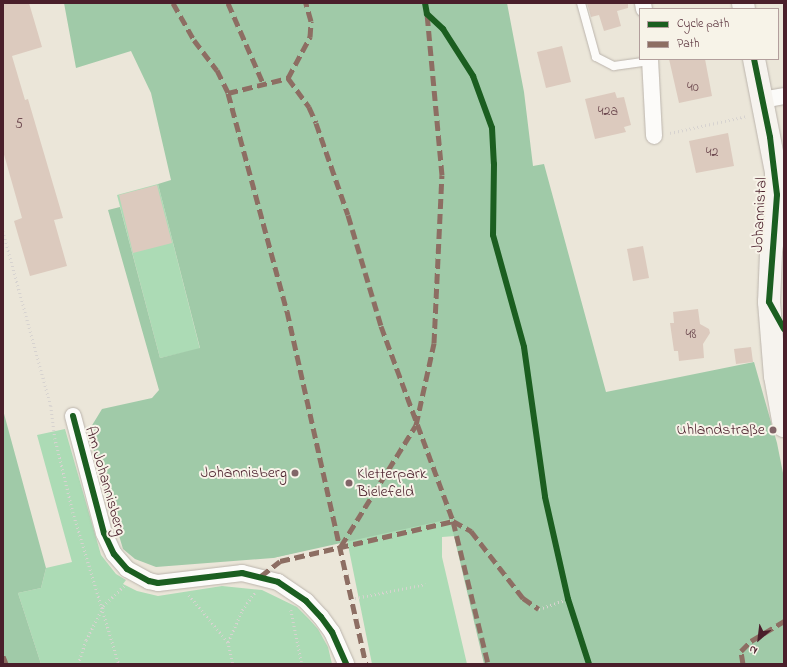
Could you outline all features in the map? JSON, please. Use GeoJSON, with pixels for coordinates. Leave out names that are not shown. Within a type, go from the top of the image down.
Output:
{"type":"FeatureCollection","features":[{"type":"Feature","properties":{"kind":"main road","name":"Johannistal"},"geometry":{"type":"LineString","coordinates":[[754,60],[756,108],[776,172],[775,376],[784,426]]}},
{"type":"Feature","properties":{"kind":"street"},"geometry":{"type":"LineString","coordinates":[[650,60],[654,136]]}},
{"type":"Feature","properties":{"kind":"street"},"geometry":{"type":"LineString","coordinates":[[756,108],[784,96]]}},
{"type":"Feature","properties":{"kind":"street","name":"Am Johannisberg"},"geometry":{"type":"LineString","coordinates":[[73,416],[104,533],[114,554],[127,569],[141,577],[158,583],[184,581],[220,573],[242,573],[261,576],[294,592],[321,617],[332,632],[346,664]]}},
{"type":"Feature","properties":{"kind":"lane"},"geometry":{"type":"LineString","coordinates":[[581,3],[596,57],[614,66],[650,60]]}},
{"type":"Feature","properties":{"kind":"path"},"geometry":{"type":"LineString","coordinates":[[654,136],[756,108]]}},
{"type":"Feature","properties":{"kind":"path"},"geometry":{"type":"LineString","coordinates":[[3,231],[51,406],[55,438],[73,512],[103,606],[119,664]]}},
{"type":"Feature","properties":{"kind":"path"},"geometry":{"type":"LineString","coordinates":[[228,642],[242,610],[258,588],[261,576]]}},
{"type":"Feature","properties":{"kind":"path"},"geometry":{"type":"LineString","coordinates":[[78,664],[86,640],[103,606],[118,590],[141,577]]}},
{"type":"Feature","properties":{"kind":"path"},"geometry":{"type":"LineString","coordinates":[[184,581],[187,592],[228,642],[233,664]]}},
{"type":"Feature","properties":{"kind":"path"},"geometry":{"type":"LineString","coordinates":[[351,599],[426,584]]}},
{"type":"Feature","properties":{"kind":"path"},"geometry":{"type":"LineString","coordinates":[[294,592],[290,608],[302,664]]}},
{"type":"Feature","properties":{"kind":"path"},"geometry":{"type":"LineString","coordinates":[[539,609],[568,599]]}},
{"type":"Feature","properties":{"kind":"green space"},"geometry":{"type":"Polygon","coordinates":[[[64,3],[507,3],[524,92],[533,166],[544,164],[606,392],[754,362],[777,443],[784,478],[784,664],[484,664],[450,519],[273,558],[156,567],[135,559],[123,549],[90,438],[91,427],[102,409],[152,398],[159,390],[108,210],[120,207],[160,358],[200,348],[158,184],[171,180],[151,93],[131,51],[76,68],[64,3]]]}},
{"type":"Feature","properties":{"kind":"green space"},"geometry":{"type":"Polygon","coordinates":[[[158,184],[200,349],[160,358],[117,195],[158,184]]]}},
{"type":"Feature","properties":{"kind":"green space"},"geometry":{"type":"Polygon","coordinates":[[[3,410],[46,568],[41,588],[18,593],[41,664],[3,664],[3,410]]]}},
{"type":"Feature","properties":{"kind":"green space"},"geometry":{"type":"Polygon","coordinates":[[[65,429],[101,555],[116,574],[126,580],[123,584],[137,591],[158,596],[222,586],[262,590],[297,607],[308,618],[318,629],[328,647],[332,664],[41,664],[18,593],[41,588],[46,568],[72,562],[37,435],[65,429]]]}},
{"type":"Feature","properties":{"kind":"green space"},"geometry":{"type":"Polygon","coordinates":[[[425,430],[455,536],[442,537],[442,557],[467,664],[372,664],[347,540],[273,558],[271,550],[425,430]]]}},
{"type":"Feature","properties":{"kind":"building"},"geometry":{"type":"Polygon","coordinates":[[[3,3],[29,3],[42,47],[12,56],[25,100],[28,99],[63,218],[54,220],[67,266],[30,276],[14,221],[22,218],[3,151],[3,3]]]}},
{"type":"Feature","properties":{"kind":"building"},"geometry":{"type":"Polygon","coordinates":[[[587,3],[628,3],[628,8],[617,11],[621,26],[604,31],[599,15],[591,17],[587,3]]]}},
{"type":"Feature","properties":{"kind":"building"},"geometry":{"type":"Polygon","coordinates":[[[562,46],[571,82],[546,88],[537,52],[562,46]]]}},
{"type":"Feature","properties":{"kind":"building"},"geometry":{"type":"Polygon","coordinates":[[[669,60],[705,60],[712,96],[679,103],[669,60]]]}},
{"type":"Feature","properties":{"kind":"building"},"geometry":{"type":"Polygon","coordinates":[[[615,92],[617,98],[624,97],[631,125],[624,127],[626,132],[595,139],[585,99],[615,92]]]}},
{"type":"Feature","properties":{"kind":"building"},"geometry":{"type":"Polygon","coordinates":[[[728,133],[734,166],[696,173],[689,141],[728,133]]]}},
{"type":"Feature","properties":{"kind":"building"},"geometry":{"type":"Polygon","coordinates":[[[157,185],[172,243],[133,253],[119,195],[157,185]]]}},
{"type":"Feature","properties":{"kind":"building"},"geometry":{"type":"Polygon","coordinates":[[[643,246],[649,278],[633,281],[627,249],[643,246]]]}},
{"type":"Feature","properties":{"kind":"building"},"geometry":{"type":"Polygon","coordinates":[[[698,309],[700,324],[709,329],[710,333],[703,344],[704,358],[679,361],[678,351],[674,351],[670,323],[674,323],[673,312],[698,309]]]}},
{"type":"Feature","properties":{"kind":"building"},"geometry":{"type":"Polygon","coordinates":[[[751,347],[753,362],[736,364],[734,349],[751,347]]]}},
{"type":"Feature","properties":{"kind":"marked path"},"geometry":{"type":"LineString","coordinates":[[173,3],[194,40],[217,70],[228,93],[287,311],[366,664]]}},
{"type":"Feature","properties":{"kind":"marked path"},"geometry":{"type":"LineString","coordinates":[[228,3],[263,83]]}},
{"type":"Feature","properties":{"kind":"marked path"},"geometry":{"type":"LineString","coordinates":[[288,78],[310,37],[311,21],[306,3]]}},
{"type":"Feature","properties":{"kind":"marked path"},"geometry":{"type":"LineString","coordinates":[[341,546],[416,425],[434,343],[442,175],[427,14]]}},
{"type":"Feature","properties":{"kind":"marked path"},"geometry":{"type":"LineString","coordinates":[[288,78],[309,107],[316,123],[348,215],[381,326],[453,521],[488,664]]}},
{"type":"Feature","properties":{"kind":"marked path"},"geometry":{"type":"LineString","coordinates":[[228,93],[288,78]]}},
{"type":"Feature","properties":{"kind":"marked path"},"geometry":{"type":"LineString","coordinates":[[261,576],[280,561],[453,521],[471,531],[523,598],[539,609]]}},
{"type":"Feature","properties":{"kind":"marked path"},"geometry":{"type":"LineString","coordinates":[[743,664],[741,651],[751,641],[784,621]]}},
{"type":"Feature","properties":{"kind":"marked path"},"geometry":{"type":"LineString","coordinates":[[3,656],[6,664]]}},
{"type":"Feature","properties":{"kind":"cycle path"},"geometry":{"type":"LineString","coordinates":[[425,3],[427,14],[443,29],[473,76],[492,128],[494,164],[493,235],[524,347],[545,497],[568,599],[589,664]]}},
{"type":"Feature","properties":{"kind":"cycle path"},"geometry":{"type":"LineString","coordinates":[[754,60],[770,137],[777,195],[769,302],[784,329]]}},
{"type":"Feature","properties":{"kind":"cycle path"},"geometry":{"type":"LineString","coordinates":[[73,416],[104,533],[114,554],[127,569],[149,581],[158,583],[242,573],[278,582],[306,601],[321,617],[332,632],[346,664]]}},
{"type":"Feature","properties":{"kind":"place","name":"Uhlandstraße"},"geometry":{"type":"Point","coordinates":[773,430]}},
{"type":"Feature","properties":{"kind":"place","name":"Johannisberg"},"geometry":{"type":"Point","coordinates":[295,473]}},
{"type":"Feature","properties":{"kind":"place","name":"Kletterpark Bielefeld"},"geometry":{"type":"Point","coordinates":[349,483]}}]}
